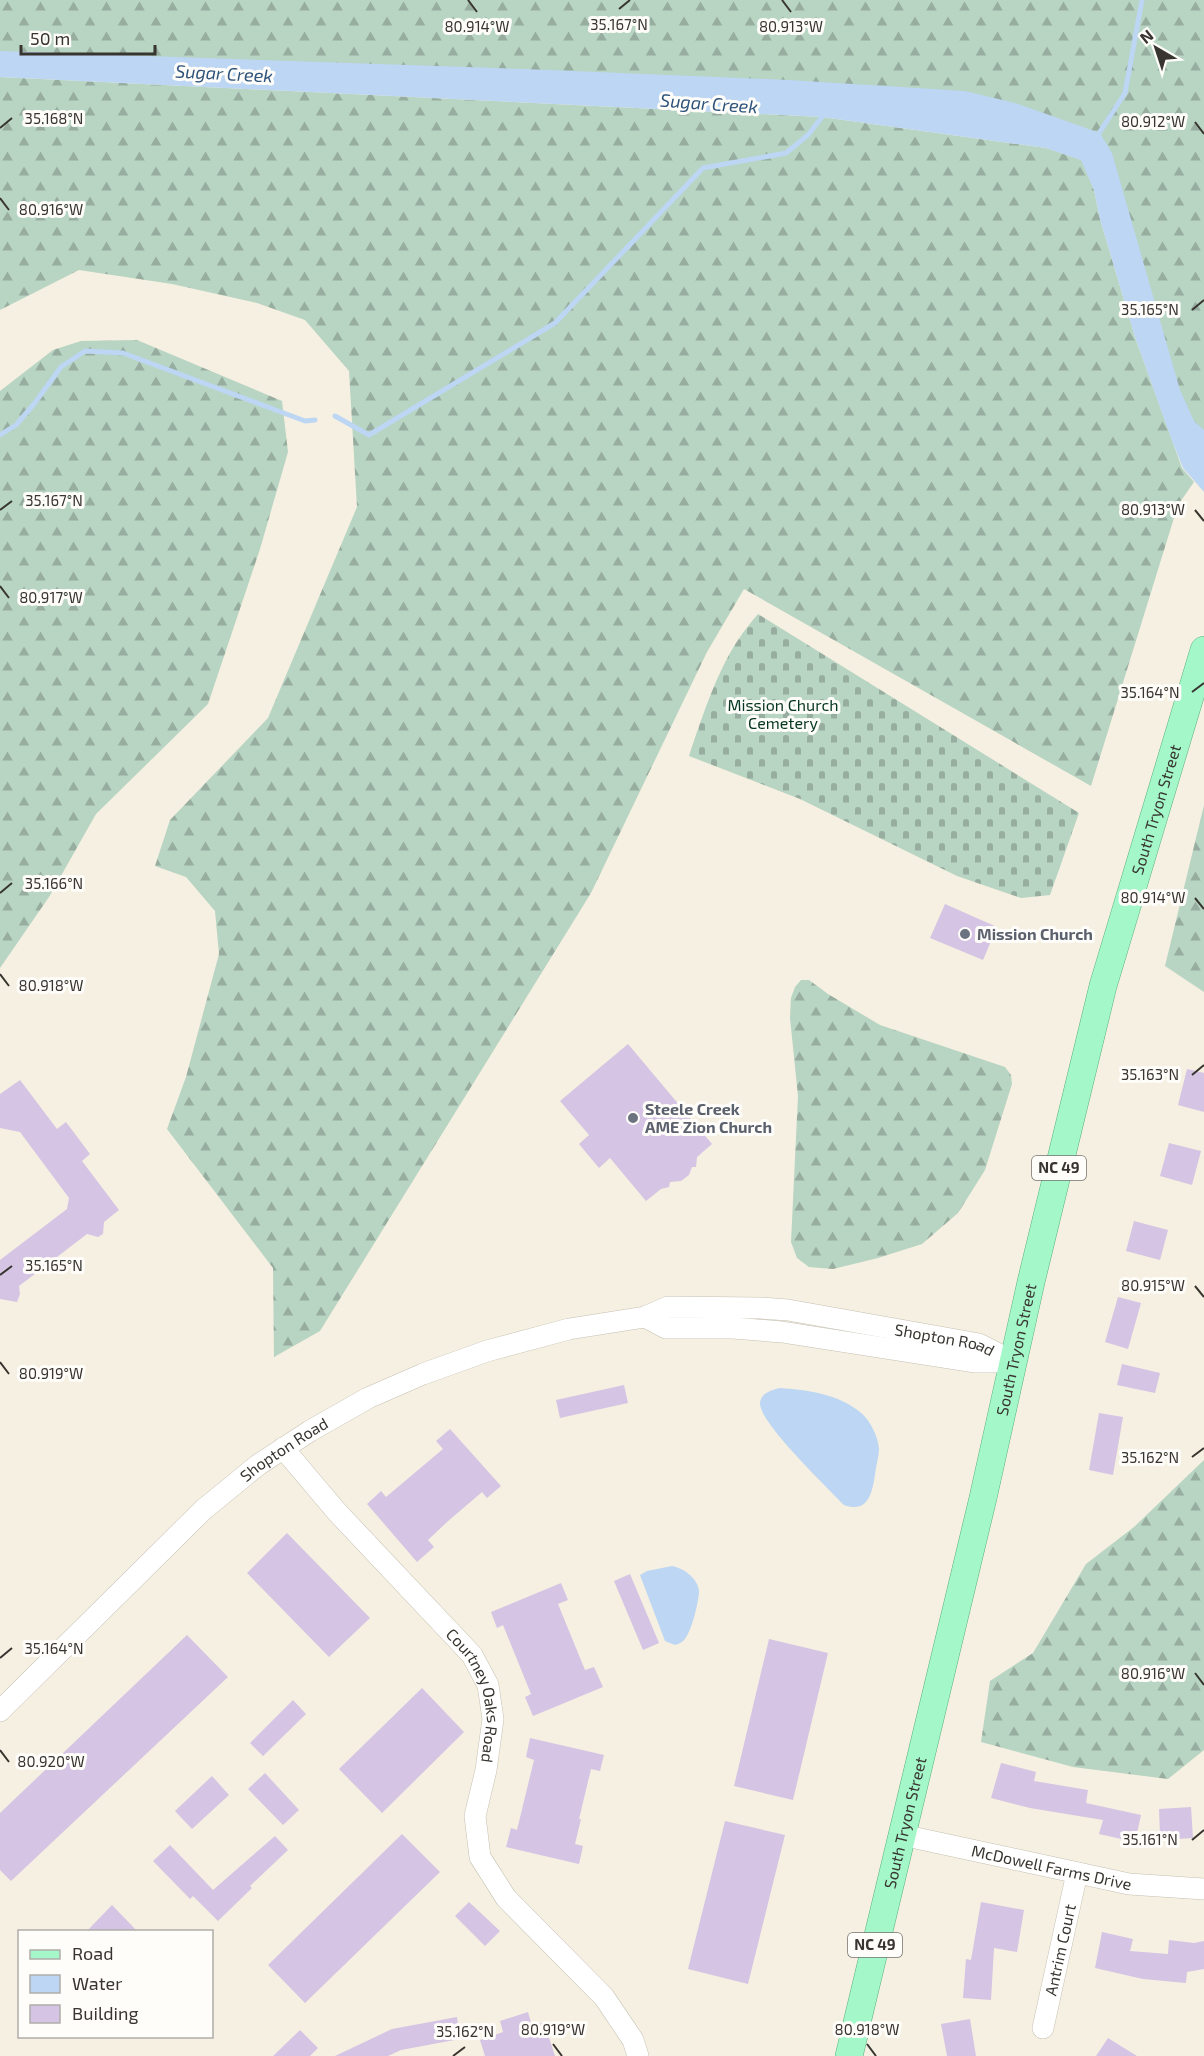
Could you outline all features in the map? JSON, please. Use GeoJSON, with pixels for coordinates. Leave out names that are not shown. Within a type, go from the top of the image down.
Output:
{"type":"FeatureCollection","features":[{"type":"Feature","properties":{"kind":"main road","name":"South Tryon Street"},"geometry":{"type":"LineString","coordinates":[[849,2056],[1104,986],[1204,650]]}},
{"type":"Feature","properties":{"kind":"street","name":"Shopton Road"},"geometry":{"type":"LineString","coordinates":[[0,1711],[203,1510],[258,1465],[310,1431],[369,1398],[434,1370],[487,1351],[569,1329],[645,1317],[668,1307],[760,1308],[788,1310],[979,1344],[1014,1362]]}},
{"type":"Feature","properties":{"kind":"street","name":"Courtney Oaks Road"},"geometry":{"type":"LineString","coordinates":[[283,1448],[337,1512],[472,1655],[488,1685],[492,1719],[486,1770],[475,1816],[480,1857],[506,1898],[604,1997],[633,2040],[638,2056]]}},
{"type":"Feature","properties":{"kind":"street","name":"McDowell Farms Drive"},"geometry":{"type":"LineString","coordinates":[[902,1835],[1129,1884],[1204,1889]]}},
{"type":"Feature","properties":{"kind":"street","name":"Antrim Court"},"geometry":{"type":"LineString","coordinates":[[1043,2028],[1077,1873]]}},
{"type":"Feature","properties":{"kind":"green space"},"geometry":{"type":"Polygon","coordinates":[[[0,0],[1204,0],[1204,439],[1185,423],[1090,147],[990,122],[0,64],[0,0]]]}},
{"type":"Feature","properties":{"kind":"green space"},"geometry":{"type":"Polygon","coordinates":[[[0,77],[822,117],[1046,148],[1082,160],[1094,190],[1100,219],[1135,337],[1182,468],[1194,482],[1178,505],[1091,786],[744,589],[707,652],[591,893],[320,1331],[274,1357],[273,1268],[167,1129],[186,1077],[219,954],[215,911],[186,877],[155,866],[170,820],[268,718],[357,507],[349,371],[305,320],[257,303],[172,284],[79,270],[0,310],[0,77]]]}},
{"type":"Feature","properties":{"kind":"green space"},"geometry":{"type":"Polygon","coordinates":[[[137,340],[282,401],[288,452],[260,549],[208,704],[96,814],[49,897],[0,968],[0,391],[53,350],[81,341],[137,340]]]}},
{"type":"Feature","properties":{"kind":"green space","name":"Mission Church Cemetery"},"geometry":{"type":"Polygon","coordinates":[[[758,614],[1079,813],[1050,895],[1021,898],[957,876],[800,799],[689,756],[723,666],[738,640],[758,614]]]}},
{"type":"Feature","properties":{"kind":"green space"},"geometry":{"type":"Polygon","coordinates":[[[1204,805],[1204,992],[1165,966],[1204,805]]]}},
{"type":"Feature","properties":{"kind":"green space"},"geometry":{"type":"Polygon","coordinates":[[[801,980],[809,980],[880,1025],[1005,1067],[1011,1075],[1012,1084],[985,1170],[958,1213],[922,1244],[833,1269],[809,1267],[797,1258],[791,1242],[798,1096],[790,1018],[791,998],[795,987],[801,980]]]}},
{"type":"Feature","properties":{"kind":"green space"},"geometry":{"type":"Polygon","coordinates":[[[1204,1460],[1204,1750],[1168,1779],[1073,1767],[981,1742],[990,1681],[1033,1653],[1086,1564],[1134,1527],[1204,1460]]]}},
{"type":"Feature","properties":{"kind":"water","name":"Sugar Creek"},"geometry":{"type":"Polygon","coordinates":[[[0,51],[550,70],[789,80],[965,91],[1015,103],[1100,133],[1112,153],[1180,390],[1194,421],[1204,430],[1204,492],[1183,468],[1171,438],[1135,337],[1100,219],[1094,190],[1081,160],[1046,148],[822,117],[0,77],[0,51]]]}},
{"type":"Feature","properties":{"kind":"water"},"geometry":{"type":"Polygon","coordinates":[[[780,1388],[832,1397],[851,1406],[867,1419],[875,1434],[879,1449],[872,1491],[865,1503],[853,1507],[844,1505],[771,1426],[760,1404],[762,1397],[767,1393],[780,1388]]]}},
{"type":"Feature","properties":{"kind":"water"},"geometry":{"type":"Polygon","coordinates":[[[672,1566],[689,1574],[696,1582],[699,1591],[689,1632],[683,1641],[675,1645],[665,1641],[640,1575],[647,1571],[672,1566]]]}},
{"type":"Feature","properties":{"kind":"building"},"geometry":{"type":"Polygon","coordinates":[[[945,904],[997,927],[983,960],[930,938],[945,904]]]}},
{"type":"Feature","properties":{"kind":"building","name":"Steele Creek AME Zion Church"},"geometry":{"type":"Polygon","coordinates":[[[628,1044],[712,1144],[697,1157],[696,1167],[692,1167],[689,1175],[681,1181],[670,1182],[669,1187],[661,1189],[646,1201],[610,1158],[599,1168],[579,1144],[589,1135],[560,1101],[628,1044]]]}},
{"type":"Feature","properties":{"kind":"building"},"geometry":{"type":"Polygon","coordinates":[[[1187,1069],[1204,1073],[1204,1112],[1178,1105],[1187,1069]]]}},
{"type":"Feature","properties":{"kind":"building"},"geometry":{"type":"Polygon","coordinates":[[[20,1080],[57,1129],[66,1122],[90,1154],[82,1161],[119,1210],[104,1222],[103,1234],[98,1237],[87,1234],[19,1286],[20,1294],[17,1302],[0,1299],[0,1260],[67,1209],[69,1198],[20,1132],[0,1128],[0,1094],[20,1080]]]}},
{"type":"Feature","properties":{"kind":"building"},"geometry":{"type":"Polygon","coordinates":[[[1169,1143],[1201,1151],[1192,1185],[1160,1176],[1169,1143]]]}},
{"type":"Feature","properties":{"kind":"building"},"geometry":{"type":"Polygon","coordinates":[[[1134,1221],[1168,1230],[1160,1260],[1126,1251],[1134,1221]]]}},
{"type":"Feature","properties":{"kind":"building"},"geometry":{"type":"Polygon","coordinates":[[[1118,1297],[1141,1303],[1128,1349],[1105,1342],[1118,1297]]]}},
{"type":"Feature","properties":{"kind":"building"},"geometry":{"type":"Polygon","coordinates":[[[1122,1364],[1160,1373],[1155,1393],[1117,1385],[1122,1364]]]}},
{"type":"Feature","properties":{"kind":"building"},"geometry":{"type":"Polygon","coordinates":[[[624,1385],[628,1403],[560,1418],[556,1400],[624,1385]]]}},
{"type":"Feature","properties":{"kind":"building"},"geometry":{"type":"Polygon","coordinates":[[[1099,1413],[1123,1417],[1113,1475],[1089,1470],[1099,1413]]]}},
{"type":"Feature","properties":{"kind":"building"},"geometry":{"type":"Polygon","coordinates":[[[450,1429],[501,1486],[487,1498],[482,1492],[447,1522],[428,1540],[434,1547],[417,1562],[367,1504],[381,1491],[386,1497],[443,1449],[436,1441],[450,1429]]]}},
{"type":"Feature","properties":{"kind":"building"},"geometry":{"type":"Polygon","coordinates":[[[287,1533],[370,1618],[329,1657],[247,1573],[287,1533]]]}},
{"type":"Feature","properties":{"kind":"building"},"geometry":{"type":"Polygon","coordinates":[[[630,1574],[659,1643],[643,1650],[614,1581],[630,1574]]]}},
{"type":"Feature","properties":{"kind":"building"},"geometry":{"type":"Polygon","coordinates":[[[561,1583],[568,1600],[558,1604],[585,1670],[594,1667],[603,1687],[533,1716],[525,1697],[531,1694],[503,1625],[497,1628],[491,1612],[561,1583]]]}},
{"type":"Feature","properties":{"kind":"building"},"geometry":{"type":"Polygon","coordinates":[[[187,1635],[228,1677],[11,1881],[0,1870],[0,1813],[187,1635]]]}},
{"type":"Feature","properties":{"kind":"building"},"geometry":{"type":"Polygon","coordinates":[[[769,1639],[828,1653],[793,1800],[734,1786],[769,1639]]]}},
{"type":"Feature","properties":{"kind":"building"},"geometry":{"type":"Polygon","coordinates":[[[422,1688],[464,1732],[382,1813],[339,1769],[422,1688]]]}},
{"type":"Feature","properties":{"kind":"building"},"geometry":{"type":"Polygon","coordinates":[[[293,1700],[306,1714],[263,1756],[250,1743],[293,1700]]]}},
{"type":"Feature","properties":{"kind":"building"},"geometry":{"type":"Polygon","coordinates":[[[530,1738],[604,1755],[600,1771],[591,1769],[579,1819],[581,1819],[575,1844],[583,1846],[579,1864],[506,1847],[511,1828],[517,1830],[534,1760],[526,1757],[530,1738]]]}},
{"type":"Feature","properties":{"kind":"building"},"geometry":{"type":"Polygon","coordinates":[[[1001,1763],[1036,1772],[1034,1781],[1088,1790],[1086,1803],[1141,1815],[1135,1842],[1099,1834],[1103,1820],[1030,1808],[991,1798],[1001,1763]]]}},
{"type":"Feature","properties":{"kind":"building"},"geometry":{"type":"Polygon","coordinates":[[[265,1773],[299,1810],[283,1825],[248,1789],[265,1773]]]}},
{"type":"Feature","properties":{"kind":"building"},"geometry":{"type":"Polygon","coordinates":[[[212,1776],[229,1795],[192,1829],[175,1811],[212,1776]]]}},
{"type":"Feature","properties":{"kind":"building"},"geometry":{"type":"Polygon","coordinates":[[[1191,1807],[1193,1838],[1177,1839],[1177,1835],[1160,1836],[1159,1809],[1191,1807]]]}},
{"type":"Feature","properties":{"kind":"building"},"geometry":{"type":"Polygon","coordinates":[[[725,1821],[785,1835],[748,1984],[688,1969],[725,1821]]]}},
{"type":"Feature","properties":{"kind":"building"},"geometry":{"type":"Polygon","coordinates":[[[402,1834],[440,1872],[305,2003],[268,1965],[402,1834]]]}},
{"type":"Feature","properties":{"kind":"building"},"geometry":{"type":"Polygon","coordinates":[[[275,1836],[288,1850],[218,1921],[193,1896],[190,1899],[153,1861],[170,1845],[213,1890],[275,1836]]]}},
{"type":"Feature","properties":{"kind":"building"},"geometry":{"type":"Polygon","coordinates":[[[469,1902],[500,1931],[485,1946],[455,1916],[469,1902]]]}},
{"type":"Feature","properties":{"kind":"building"},"geometry":{"type":"Polygon","coordinates":[[[981,1902],[1024,1910],[1017,1952],[994,1948],[991,2000],[963,1998],[966,1959],[971,1960],[981,1902]]]}},
{"type":"Feature","properties":{"kind":"building"},"geometry":{"type":"Polygon","coordinates":[[[112,1905],[136,1930],[88,1930],[112,1905]]]}},
{"type":"Feature","properties":{"kind":"building"},"geometry":{"type":"Polygon","coordinates":[[[1102,1932],[1133,1939],[1130,1951],[1168,1954],[1169,1940],[1194,1943],[1204,1941],[1204,1969],[1187,1972],[1186,1983],[1143,1979],[1095,1968],[1102,1932]]]}},
{"type":"Feature","properties":{"kind":"building"},"geometry":{"type":"Polygon","coordinates":[[[528,2012],[532,2026],[544,2022],[555,2056],[485,2056],[480,2040],[503,2032],[500,2021],[528,2012]]]}},
{"type":"Feature","properties":{"kind":"building"},"geometry":{"type":"Polygon","coordinates":[[[457,2017],[460,2039],[401,2050],[388,2056],[335,2056],[392,2029],[457,2017]]]}},
{"type":"Feature","properties":{"kind":"building"},"geometry":{"type":"Polygon","coordinates":[[[970,2019],[976,2056],[947,2056],[941,2024],[970,2019]]]}},
{"type":"Feature","properties":{"kind":"building"},"geometry":{"type":"Polygon","coordinates":[[[300,2030],[318,2048],[310,2056],[273,2056],[300,2030]]]}},
{"type":"Feature","properties":{"kind":"building"},"geometry":{"type":"Polygon","coordinates":[[[1108,2038],[1137,2056],[1096,2056],[1108,2038]]]}},
{"type":"Feature","properties":{"kind":"waterway"},"geometry":{"type":"LineString","coordinates":[[1096,138],[1125,93],[1142,0]]}},
{"type":"Feature","properties":{"kind":"waterway"},"geometry":{"type":"LineString","coordinates":[[335,416],[369,435],[555,323],[703,168],[786,153],[808,135],[825,113]]}},
{"type":"Feature","properties":{"kind":"waterway"},"geometry":{"type":"LineString","coordinates":[[0,435],[16,425],[61,367],[85,351],[123,353],[305,421],[315,420]]}},
{"type":"Feature","properties":{"kind":"place","name":"Mission Church"},"geometry":{"type":"Point","coordinates":[965,934]}},
{"type":"Feature","properties":{"kind":"place","name":"Steele Creek AME Zion Church"},"geometry":{"type":"Point","coordinates":[633,1118]}}]}
